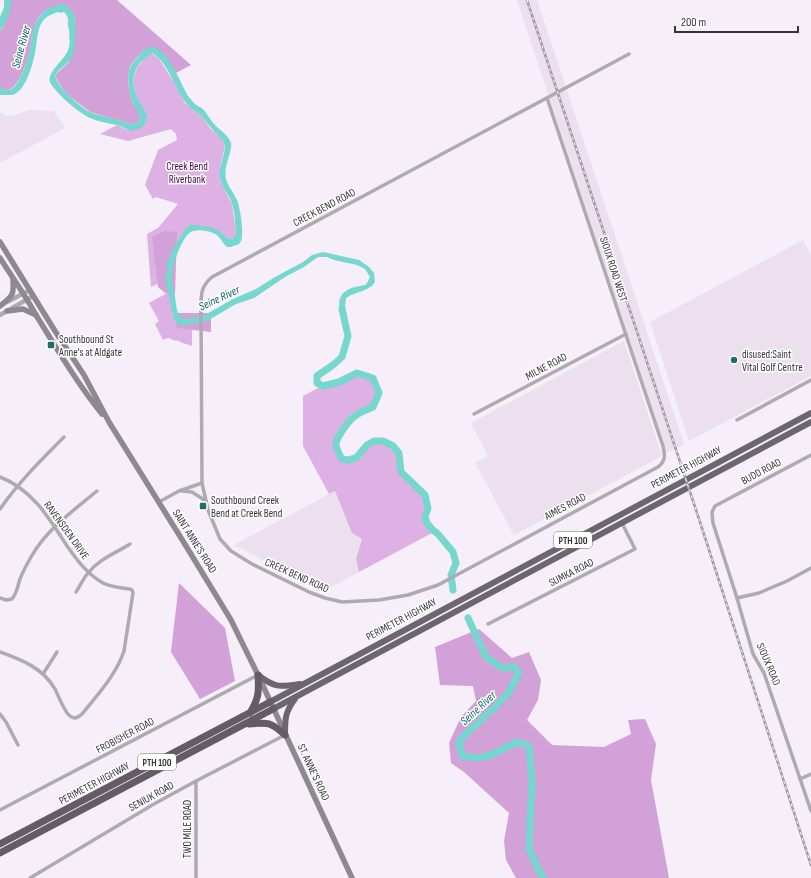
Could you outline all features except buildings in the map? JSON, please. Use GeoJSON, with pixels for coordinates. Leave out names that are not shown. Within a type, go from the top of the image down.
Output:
{"type":"FeatureCollection","features":[{"type":"Feature","properties":{"kind":"highway","name":"PERIMETER HIGHWAY"},"geometry":{"type":"LineString","coordinates":[[0,844],[250,713],[811,412]]}},
{"type":"Feature","properties":{"kind":"highway","name":"PERIMETER HIGHWAY"},"geometry":{"type":"LineString","coordinates":[[0,853],[297,697],[811,422]]}},
{"type":"Feature","properties":{"kind":"highway"},"geometry":{"type":"LineString","coordinates":[[258,675],[269,683],[275,685],[287,686],[305,683]]}},
{"type":"Feature","properties":{"kind":"highway"},"geometry":{"type":"LineString","coordinates":[[250,713],[258,696],[258,675]]}},
{"type":"Feature","properties":{"kind":"highway"},"geometry":{"type":"LineString","coordinates":[[285,735],[286,713],[297,697]]}},
{"type":"Feature","properties":{"kind":"highway"},"geometry":{"type":"LineString","coordinates":[[245,724],[267,723],[277,728],[285,735]]}},
{"type":"Feature","properties":{"kind":"main road","name":"SAINT ANNE'S ROAD"},"geometry":{"type":"LineString","coordinates":[[0,242],[84,375],[109,422],[231,620],[258,675]]}},
{"type":"Feature","properties":{"kind":"main road","name":"SAINT ANNE'S ROAD"},"geometry":{"type":"LineString","coordinates":[[0,258],[74,376],[109,422]]}},
{"type":"Feature","properties":{"kind":"main road"},"geometry":{"type":"LineString","coordinates":[[0,306],[9,299],[13,292],[12,276]]}},
{"type":"Feature","properties":{"kind":"main road"},"geometry":{"type":"LineString","coordinates":[[7,311],[23,309],[36,315]]}},
{"type":"Feature","properties":{"kind":"main road","name":"ST. ANNE'S ROAD"},"geometry":{"type":"LineString","coordinates":[[258,675],[352,878]]}},
{"type":"Feature","properties":{"kind":"street","name":"CREEK BEND ROAD"},"geometry":{"type":"LineString","coordinates":[[459,573],[438,584],[408,595],[379,600],[342,602],[324,598],[309,592],[252,564],[232,551],[220,539],[208,510],[202,483],[200,328],[201,294],[203,287],[212,277],[629,54]]}},
{"type":"Feature","properties":{"kind":"street","name":"SIOUX ROAD WEST"},"geometry":{"type":"LineString","coordinates":[[547,98],[663,446]]}},
{"type":"Feature","properties":{"kind":"street"},"geometry":{"type":"LineString","coordinates":[[0,306],[23,294],[32,293]]}},
{"type":"Feature","properties":{"kind":"street"},"geometry":{"type":"LineString","coordinates":[[0,315],[27,299],[32,293]]}},
{"type":"Feature","properties":{"kind":"street","name":"MILNE ROAD"},"geometry":{"type":"LineString","coordinates":[[474,414],[626,334]]}},
{"type":"Feature","properties":{"kind":"street"},"geometry":{"type":"LineString","coordinates":[[737,420],[811,380]]}},
{"type":"Feature","properties":{"kind":"street"},"geometry":{"type":"LineString","coordinates":[[0,510],[17,486],[64,437]]}},
{"type":"Feature","properties":{"kind":"street","name":"AIMES ROAD"},"geometry":{"type":"LineString","coordinates":[[459,573],[658,467],[662,464],[664,458],[663,446]]}},
{"type":"Feature","properties":{"kind":"street","name":"BUDD ROAD"},"geometry":{"type":"LineString","coordinates":[[720,503],[811,455]]}},
{"type":"Feature","properties":{"kind":"street","name":"RAVENSDEN DRIVE"},"geometry":{"type":"LineString","coordinates":[[0,652],[30,664],[43,674],[54,689],[70,717],[79,718],[117,668],[121,659],[124,651],[133,593],[130,589],[110,586],[88,572],[77,560],[37,502],[17,486],[1,479]]}},
{"type":"Feature","properties":{"kind":"street"},"geometry":{"type":"LineString","coordinates":[[159,502],[179,491],[202,483]]}},
{"type":"Feature","properties":{"kind":"street"},"geometry":{"type":"LineString","coordinates":[[179,491],[192,492],[206,501]]}},
{"type":"Feature","properties":{"kind":"street"},"geometry":{"type":"LineString","coordinates":[[0,598],[3,600],[9,600],[14,597],[22,574],[35,550],[44,538],[61,520],[97,492]]}},
{"type":"Feature","properties":{"kind":"street","name":"SIOUX ROAD"},"geometry":{"type":"LineString","coordinates":[[720,503],[712,512],[713,523],[753,654],[764,673],[811,811]]}},
{"type":"Feature","properties":{"kind":"street","name":"SUMKA ROAD"},"geometry":{"type":"LineString","coordinates":[[488,624],[635,549],[622,523]]}},
{"type":"Feature","properties":{"kind":"street"},"geometry":{"type":"LineString","coordinates":[[76,592],[88,572],[109,556],[130,544]]}},
{"type":"Feature","properties":{"kind":"street"},"geometry":{"type":"LineString","coordinates":[[737,598],[760,593],[811,568]]}},
{"type":"Feature","properties":{"kind":"street"},"geometry":{"type":"LineString","coordinates":[[43,674],[57,652]]}},
{"type":"Feature","properties":{"kind":"street","name":"FROBISHER ROAD"},"geometry":{"type":"LineString","coordinates":[[0,810],[258,675]]}},
{"type":"Feature","properties":{"kind":"street"},"geometry":{"type":"LineString","coordinates":[[0,714],[18,744]]}},
{"type":"Feature","properties":{"kind":"street","name":"SENIUK ROAD"},"geometry":{"type":"LineString","coordinates":[[30,878],[144,810],[285,735]]}},
{"type":"Feature","properties":{"kind":"street"},"geometry":{"type":"LineString","coordinates":[[800,779],[811,774]]}},
{"type":"Feature","properties":{"kind":"street","name":"TWO MILE ROAD"},"geometry":{"type":"LineString","coordinates":[[196,781],[196,878]]}},
{"type":"Feature","properties":{"kind":"shaded area","name":"Seine River"},"geometry":{"type":"Polygon","coordinates":[[[4,0],[11,0],[11,4],[5,24],[0,31],[0,17],[4,7],[4,0]]]}},
{"type":"Feature","properties":{"kind":"shaded area"},"geometry":{"type":"Polygon","coordinates":[[[11,0],[117,0],[191,65],[176,73],[164,55],[144,50],[131,64],[128,73],[130,94],[139,113],[139,121],[131,124],[90,112],[69,96],[62,88],[56,77],[56,74],[69,62],[75,27],[75,18],[57,6],[47,10],[36,22],[29,54],[22,74],[10,90],[5,90],[0,87],[0,31],[3,27],[11,0]]]}},
{"type":"Feature","properties":{"kind":"shaded area"},"geometry":{"type":"Polygon","coordinates":[[[517,0],[537,0],[684,444],[667,453],[517,0]]]}},
{"type":"Feature","properties":{"kind":"shaded area","name":"Seine River"},"geometry":{"type":"Polygon","coordinates":[[[64,4],[72,11],[76,29],[75,45],[72,57],[59,70],[56,74],[56,78],[64,90],[82,107],[92,113],[131,124],[140,120],[139,113],[130,96],[128,74],[133,63],[141,53],[148,48],[156,48],[163,53],[169,61],[188,96],[195,104],[202,108],[231,143],[231,150],[225,174],[227,182],[237,200],[239,207],[242,239],[239,244],[229,247],[225,245],[217,235],[203,230],[196,230],[187,235],[179,249],[172,272],[172,285],[180,317],[187,319],[205,315],[233,299],[256,289],[303,262],[312,255],[323,252],[359,260],[369,267],[374,273],[375,282],[372,286],[346,298],[345,307],[347,316],[342,319],[339,308],[342,295],[349,289],[365,285],[370,277],[365,269],[357,265],[327,257],[318,257],[254,298],[236,304],[207,321],[187,325],[179,325],[176,322],[173,317],[165,277],[167,272],[167,263],[174,247],[185,229],[189,225],[211,227],[221,232],[227,238],[232,239],[235,236],[236,231],[233,207],[230,198],[221,183],[219,174],[225,147],[224,143],[202,117],[186,103],[163,63],[152,53],[140,63],[136,70],[133,83],[137,96],[147,115],[146,122],[142,127],[136,130],[129,130],[118,125],[90,118],[74,108],[58,93],[51,84],[50,80],[50,76],[66,54],[69,47],[70,40],[68,19],[64,12],[58,12],[43,20],[39,30],[35,53],[28,77],[21,89],[12,95],[0,95],[0,87],[10,90],[18,82],[21,76],[28,57],[36,22],[47,9],[64,4]]]}},
{"type":"Feature","properties":{"kind":"shaded area"},"geometry":{"type":"Polygon","coordinates":[[[29,110],[54,111],[65,128],[0,163],[0,112],[6,116],[15,115],[29,110]]]}},
{"type":"Feature","properties":{"kind":"shaded area"},"geometry":{"type":"Polygon","coordinates":[[[165,231],[177,232],[175,294],[165,293],[158,287],[152,237],[165,231]]]}},
{"type":"Feature","properties":{"kind":"shaded area"},"geometry":{"type":"Polygon","coordinates":[[[803,240],[811,256],[811,376],[689,441],[650,322],[803,240]]]}},
{"type":"Feature","properties":{"kind":"shaded area"},"geometry":{"type":"Polygon","coordinates":[[[175,313],[211,313],[211,332],[177,328],[175,313]]]}},
{"type":"Feature","properties":{"kind":"shaded area"},"geometry":{"type":"Polygon","coordinates":[[[624,341],[662,456],[514,535],[475,463],[488,456],[471,423],[624,341]]]}},
{"type":"Feature","properties":{"kind":"shaded area"},"geometry":{"type":"Polygon","coordinates":[[[335,491],[352,533],[362,539],[356,559],[359,572],[324,591],[234,545],[335,491]]]}},
{"type":"Feature","properties":{"kind":"shaded area"},"geometry":{"type":"Polygon","coordinates":[[[179,583],[225,628],[235,681],[200,699],[171,652],[179,583]]]}},
{"type":"Feature","properties":{"kind":"shaded area"},"geometry":{"type":"Polygon","coordinates":[[[479,629],[512,658],[529,652],[541,680],[538,700],[527,720],[552,745],[604,747],[631,734],[628,720],[645,719],[656,744],[651,780],[669,878],[516,878],[506,860],[504,841],[509,813],[464,772],[451,763],[449,743],[461,717],[476,701],[473,686],[440,685],[435,647],[479,629]]]}},
{"type":"Feature","properties":{"kind":"green space","name":"Creek Bend Riverbank"},"geometry":{"type":"Polygon","coordinates":[[[151,53],[159,59],[174,82],[185,103],[201,116],[224,143],[220,167],[220,181],[232,204],[236,231],[235,236],[230,239],[221,232],[189,225],[184,230],[177,243],[165,280],[151,287],[147,234],[158,228],[178,204],[156,197],[153,199],[145,185],[158,150],[177,140],[176,134],[171,129],[128,141],[100,134],[117,125],[127,130],[145,124],[147,117],[137,97],[134,77],[140,64],[146,56],[151,53]]]}},
{"type":"Feature","properties":{"kind":"green space"},"geometry":{"type":"Polygon","coordinates":[[[169,292],[173,317],[192,323],[192,346],[178,340],[176,341],[168,338],[163,340],[155,324],[159,321],[149,303],[169,292]]]}},
{"type":"Feature","properties":{"kind":"green space"},"geometry":{"type":"Polygon","coordinates":[[[353,373],[365,375],[371,379],[380,388],[380,396],[374,405],[360,412],[347,427],[337,445],[338,453],[346,461],[356,456],[373,441],[383,441],[396,448],[402,469],[410,480],[421,490],[425,497],[426,507],[423,519],[424,523],[434,532],[359,572],[356,559],[362,539],[352,533],[335,491],[329,494],[303,446],[303,396],[322,386],[334,384],[353,373]]]}},
{"type":"Feature","properties":{"kind":"waterway","name":"Seine River"},"geometry":{"type":"LineString","coordinates":[[342,309],[348,336],[342,357],[317,376],[317,383],[323,386],[339,382],[357,373],[373,378],[379,393],[373,407],[355,416],[345,427],[337,441],[337,450],[342,459],[348,460],[356,458],[367,445],[374,441],[383,441],[393,446],[399,453],[401,472],[425,495],[428,508],[425,517],[427,523],[453,552],[456,563],[451,575],[453,590]]}},
{"type":"Feature","properties":{"kind":"waterway","name":"Seine River"},"geometry":{"type":"LineString","coordinates":[[468,618],[486,657],[503,668],[514,667],[519,673],[507,695],[459,741],[462,756],[475,758],[489,756],[517,742],[529,746],[532,781],[529,849],[544,878]]}},
{"type":"Feature","properties":{"kind":"railway"},"geometry":{"type":"LineString","coordinates":[[527,0],[699,519],[811,865]]}},
{"type":"Feature","properties":{"kind":"place","name":"Southbound St Anne's at Aldgate"},"geometry":{"type":"Point","coordinates":[51,345]}},
{"type":"Feature","properties":{"kind":"place","name":"disused:Saint Vital Golf Centre"},"geometry":{"type":"Point","coordinates":[734,360]}},
{"type":"Feature","properties":{"kind":"place","name":"Southbound Creek Bend at Creek Bend"},"geometry":{"type":"Point","coordinates":[203,506]}}]}
